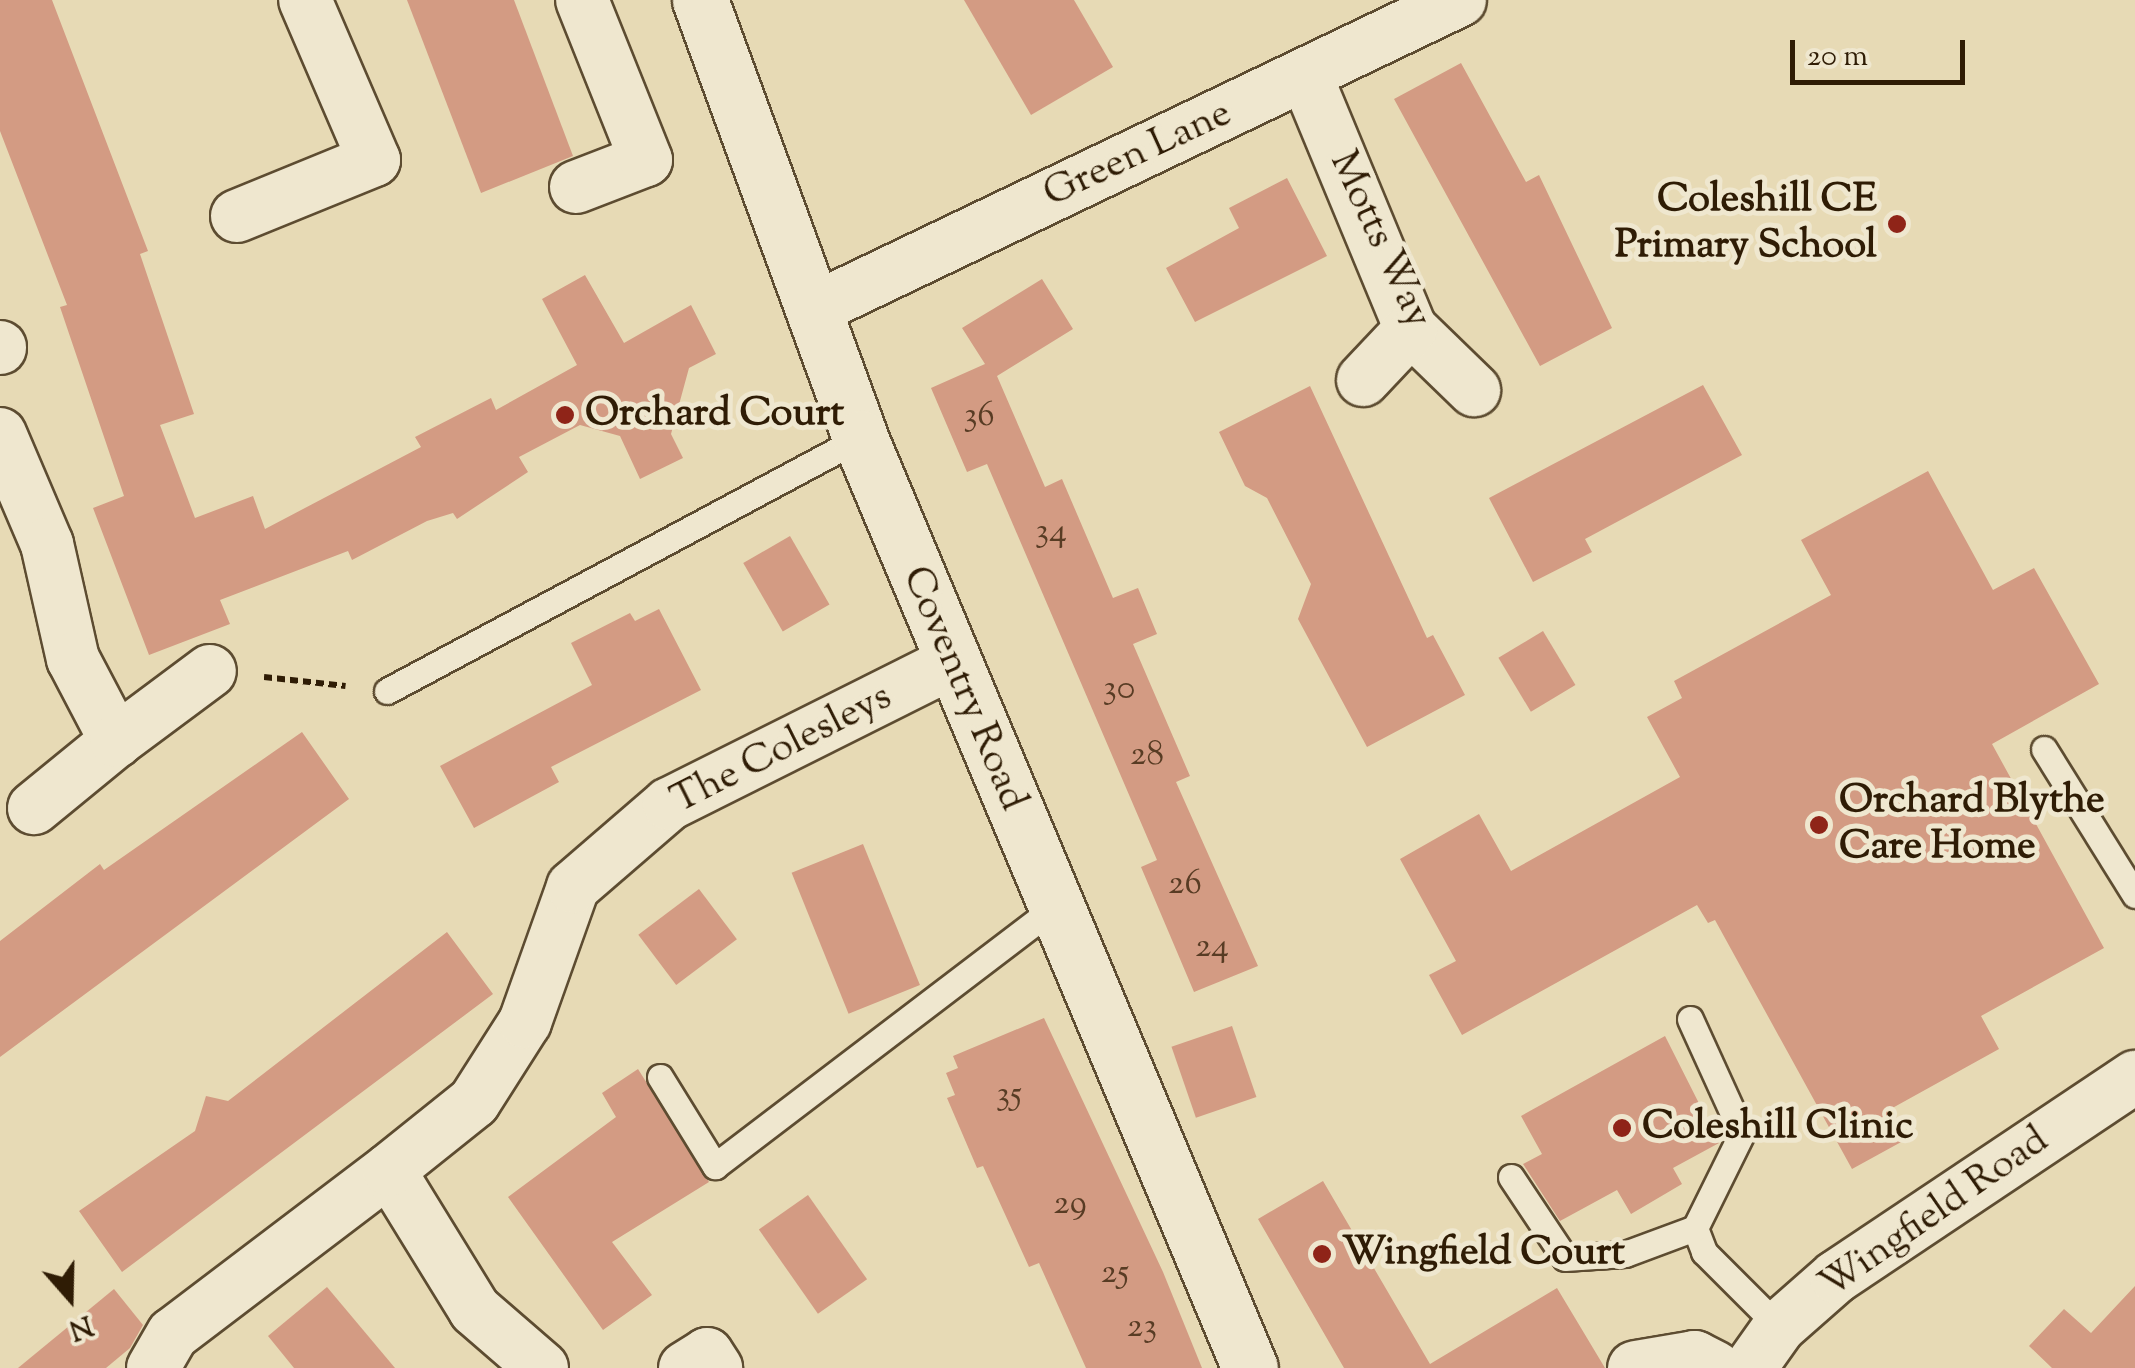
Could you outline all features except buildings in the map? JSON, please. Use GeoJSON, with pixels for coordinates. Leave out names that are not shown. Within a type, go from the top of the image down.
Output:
{"type":"FeatureCollection","features":[{"type":"Feature","properties":{"kind":"main road","name":"Coventry Road"},"geometry":{"type":"LineString","coordinates":[[700,0],[860,438],[1250,1368]]}},
{"type":"Feature","properties":{"kind":"main road"},"geometry":{"type":"LineString","coordinates":[[1635,1368],[1694,1358],[1714,1368]]}},
{"type":"Feature","properties":{"kind":"street"},"geometry":{"type":"LineString","coordinates":[[236,216],[374,160],[305,0]]}},
{"type":"Feature","properties":{"kind":"street"},"geometry":{"type":"LineString","coordinates":[[576,187],[646,160],[582,0]]}},
{"type":"Feature","properties":{"kind":"street","name":"Green Lane"},"geometry":{"type":"LineString","coordinates":[[814,308],[1460,0]]}},
{"type":"Feature","properties":{"kind":"street","name":"Motts Way"},"geometry":{"type":"LineString","coordinates":[[1306,76],[1411,330],[1474,390]]}},
{"type":"Feature","properties":{"kind":"street"},"geometry":{"type":"LineString","coordinates":[[1363,380],[1411,330]]}},
{"type":"Feature","properties":{"kind":"street"},"geometry":{"type":"LineString","coordinates":[[0,434],[47,544],[74,659],[116,740]]}},
{"type":"Feature","properties":{"kind":"street","name":"The Colesleys"},"geometry":{"type":"LineString","coordinates":[[153,1368],[173,1334],[474,1102],[525,1022],[573,887],[669,804],[952,662]]}},
{"type":"Feature","properties":{"kind":"street"},"geometry":{"type":"LineString","coordinates":[[34,808],[116,740],[210,671]]}},
{"type":"Feature","properties":{"kind":"street","name":"Wingfield Road"},"geometry":{"type":"LineString","coordinates":[[1764,1348],[1836,1277],[2135,1078]]}},
{"type":"Feature","properties":{"kind":"street"},"geometry":{"type":"LineString","coordinates":[[389,1170],[475,1310],[542,1368]]}},
{"type":"Feature","properties":{"kind":"street"},"geometry":{"type":"LineString","coordinates":[[685,1368],[707,1354],[716,1368]]}},
{"type":"Feature","properties":{"kind":"lane"},"geometry":{"type":"LineString","coordinates":[[386,691],[860,438]]}},
{"type":"Feature","properties":{"kind":"lane"},"geometry":{"type":"LineString","coordinates":[[2044,749],[2135,896]]}},
{"type":"Feature","properties":{"kind":"lane"},"geometry":{"type":"LineString","coordinates":[[660,1077],[715,1166],[1054,908]]}},
{"type":"Feature","properties":{"kind":"lane"},"geometry":{"type":"LineString","coordinates":[[1511,1177],[1565,1258],[1625,1254],[1695,1228],[1742,1134],[1690,1020]]}},
{"type":"Feature","properties":{"kind":"lane"},"geometry":{"type":"LineString","coordinates":[[1695,1228],[1764,1348]]}},
{"type":"Feature","properties":{"kind":"path"},"geometry":{"type":"LineString","coordinates":[[210,671],[386,691]]}},
{"type":"Feature","properties":{"kind":"place","name":"Coleshill CE Primary School"},"geometry":{"type":"Point","coordinates":[1897,224]}},
{"type":"Feature","properties":{"kind":"place","name":"Orchard Court"},"geometry":{"type":"Point","coordinates":[565,415]}},
{"type":"Feature","properties":{"kind":"place","name":"Orchard Blythe Care Home"},"geometry":{"type":"Point","coordinates":[1819,825]}},
{"type":"Feature","properties":{"kind":"place","name":"Coleshill Clinic"},"geometry":{"type":"Point","coordinates":[1622,1128]}},
{"type":"Feature","properties":{"kind":"place","name":"Wingfield Court"},"geometry":{"type":"Point","coordinates":[1322,1254]}}]}
